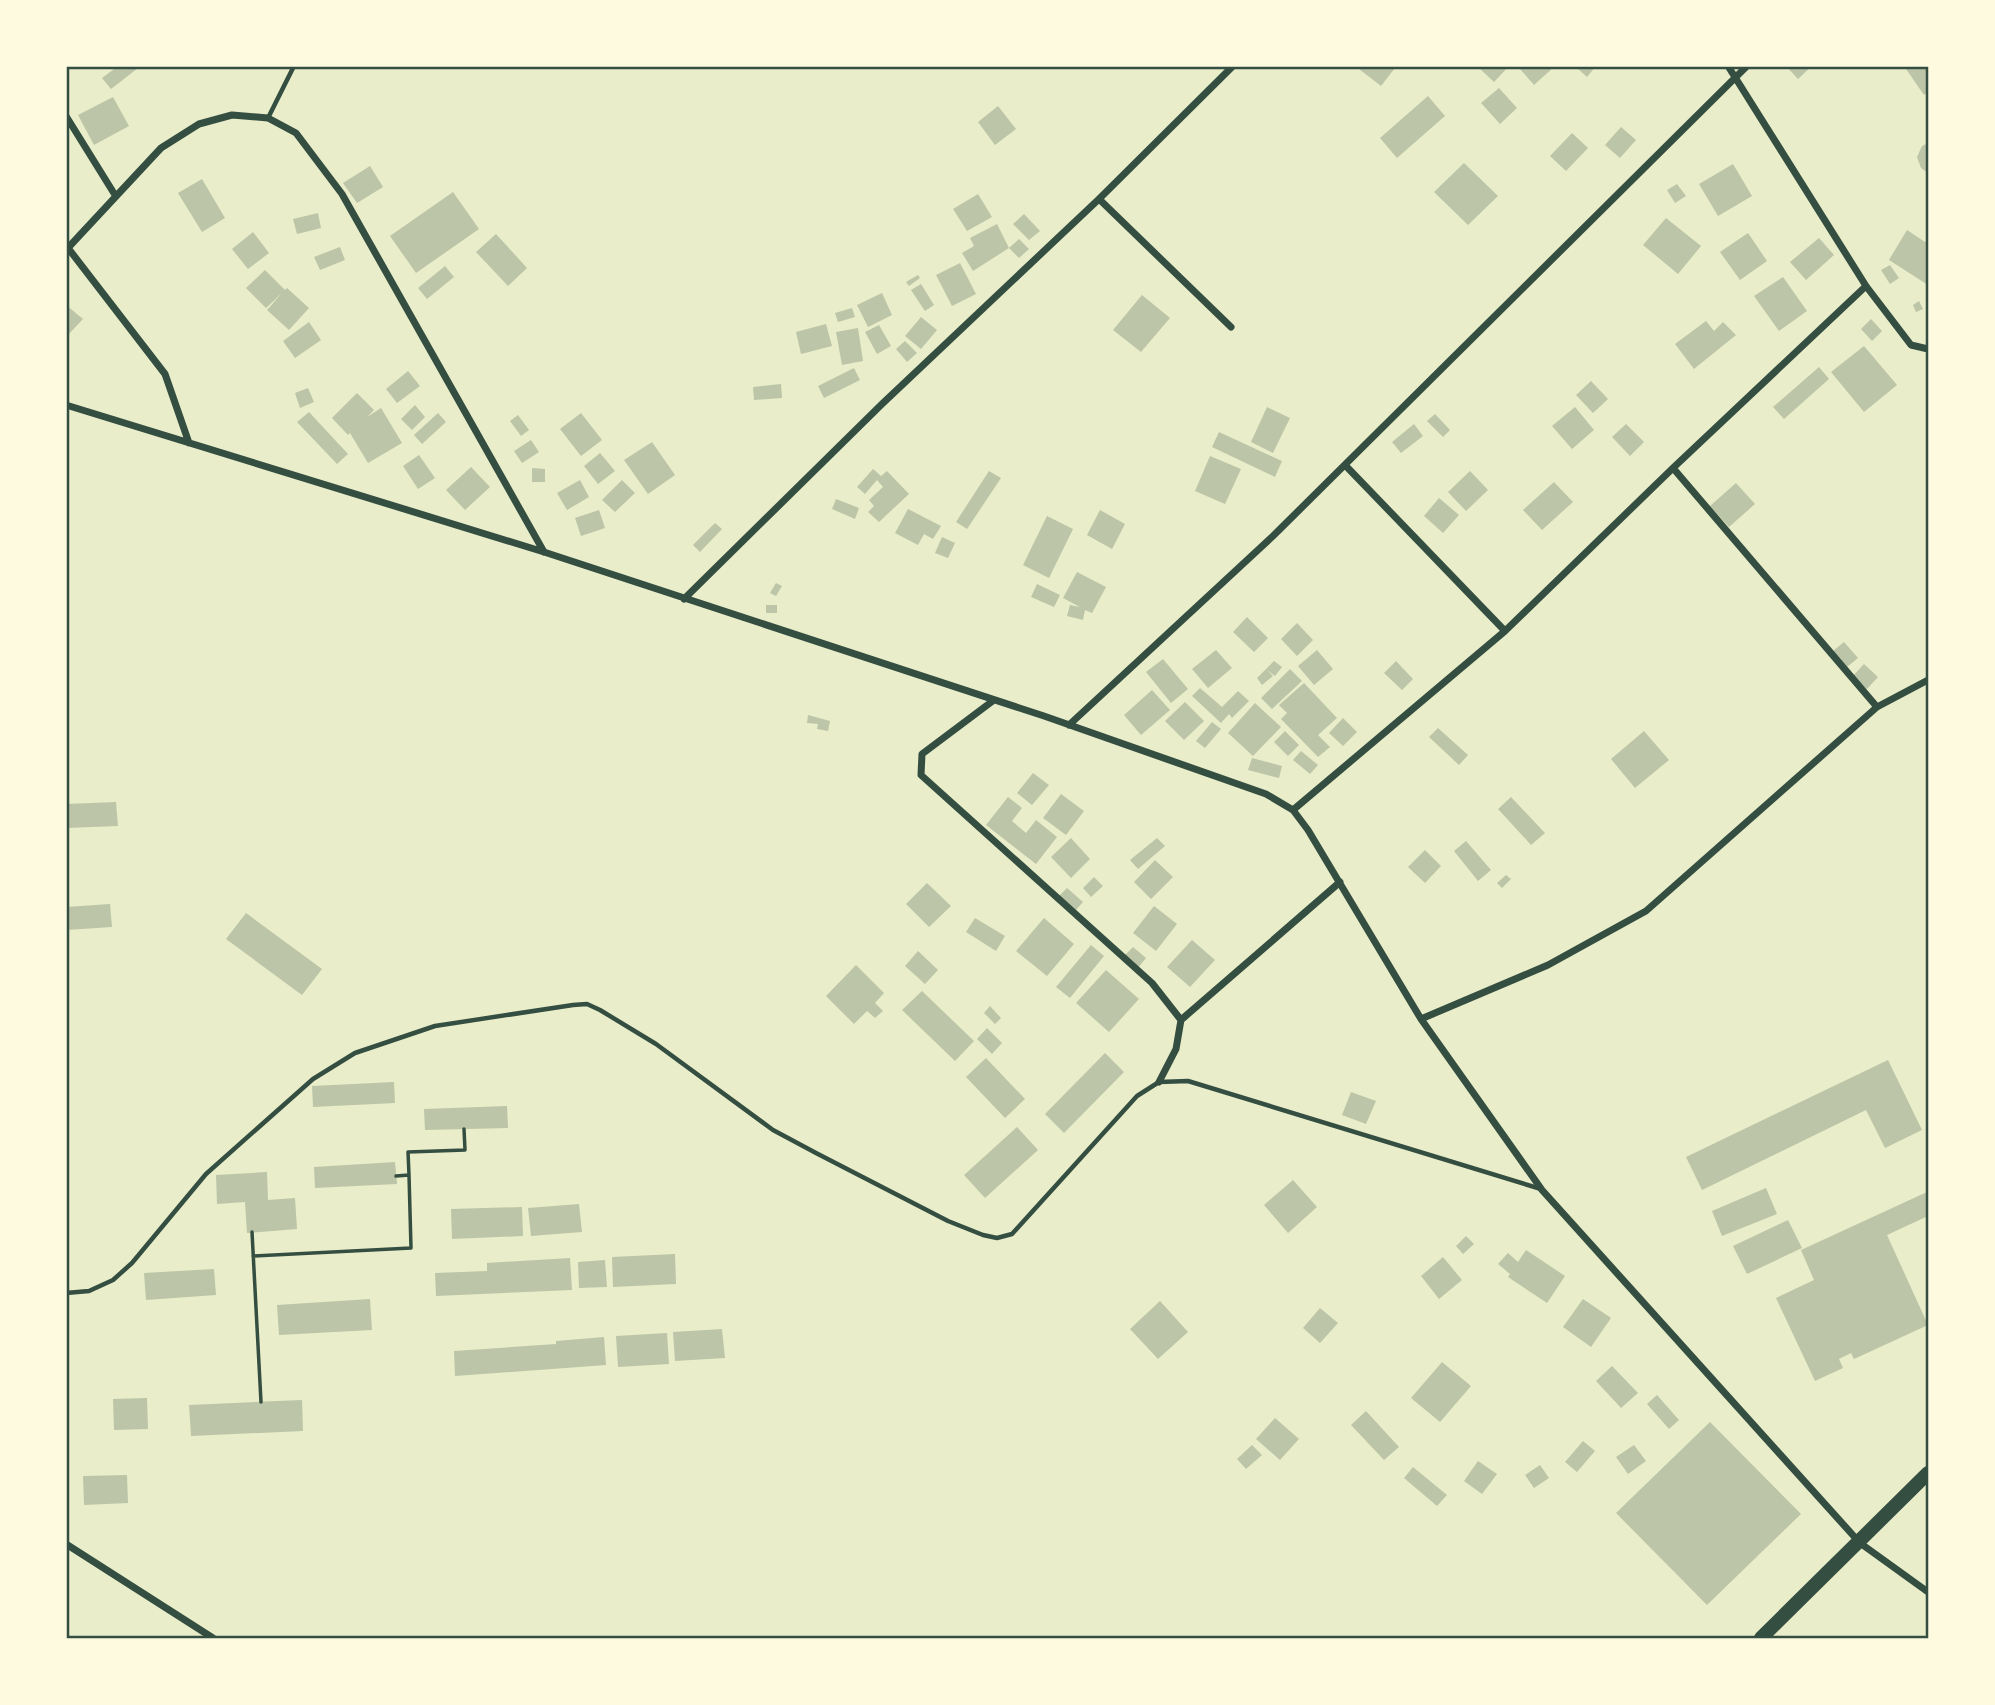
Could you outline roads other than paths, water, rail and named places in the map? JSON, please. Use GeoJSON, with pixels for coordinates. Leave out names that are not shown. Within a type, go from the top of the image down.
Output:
{"type":"FeatureCollection","features":[{"type":"Feature","properties":{"kind":"main road"},"geometry":{"type":"LineString","coordinates":[[1760,1639],[1928,1473]]}},
{"type":"Feature","properties":{"kind":"street"},"geometry":{"type":"LineString","coordinates":[[684,599],[1233,66]]}},
{"type":"Feature","properties":{"kind":"street"},"geometry":{"type":"LineString","coordinates":[[1728,66],[1866,286],[1911,345],[1928,349]]}},
{"type":"Feature","properties":{"kind":"street"},"geometry":{"type":"LineString","coordinates":[[1069,725],[1273,536],[1747,66]]}},
{"type":"Feature","properties":{"kind":"street"},"geometry":{"type":"LineString","coordinates":[[189,443],[165,374],[67,249],[161,148],[199,124],[232,115],[268,118],[296,133],[342,194],[544,552]]}},
{"type":"Feature","properties":{"kind":"street"},"geometry":{"type":"LineString","coordinates":[[66,116],[115,195]]}},
{"type":"Feature","properties":{"kind":"street"},"geometry":{"type":"LineString","coordinates":[[1099,199],[1231,327]]}},
{"type":"Feature","properties":{"kind":"street"},"geometry":{"type":"LineString","coordinates":[[1293,810],[1505,631],[1866,286]]}},
{"type":"Feature","properties":{"kind":"street"},"geometry":{"type":"LineString","coordinates":[[66,405],[544,552],[994,700],[1266,794],[1293,810],[1340,882],[1421,1019],[1542,1190],[1860,1543],[1928,1592]]}},
{"type":"Feature","properties":{"kind":"street"},"geometry":{"type":"LineString","coordinates":[[1345,465],[1505,631]]}},
{"type":"Feature","properties":{"kind":"street"},"geometry":{"type":"LineString","coordinates":[[1673,468],[1877,707]]}},
{"type":"Feature","properties":{"kind":"street"},"geometry":{"type":"LineString","coordinates":[[1421,1019],[1548,965],[1646,911],[1877,707],[1928,680]]}},
{"type":"Feature","properties":{"kind":"street"},"geometry":{"type":"LineString","coordinates":[[994,700],[922,754],[921,775],[1152,983],[1181,1020]]}},
{"type":"Feature","properties":{"kind":"street"},"geometry":{"type":"LineString","coordinates":[[1159,1082],[1175,1049],[1181,1020],[1340,882]]}},
{"type":"Feature","properties":{"kind":"street"},"geometry":{"type":"LineString","coordinates":[[66,1544],[211,1638]]}},
{"type":"Feature","properties":{"kind":"lane"},"geometry":{"type":"LineString","coordinates":[[268,118],[294,66]]}},
{"type":"Feature","properties":{"kind":"lane"},"geometry":{"type":"LineString","coordinates":[[66,1293],[89,1291],[113,1280],[132,1264],[206,1174],[313,1079],[355,1053],[435,1026],[587,1004],[656,1044],[774,1130],[948,1221],[983,1236],[997,1238],[1012,1234],[1137,1096],[1159,1082],[1188,1081],[1542,1190]]}}]}
